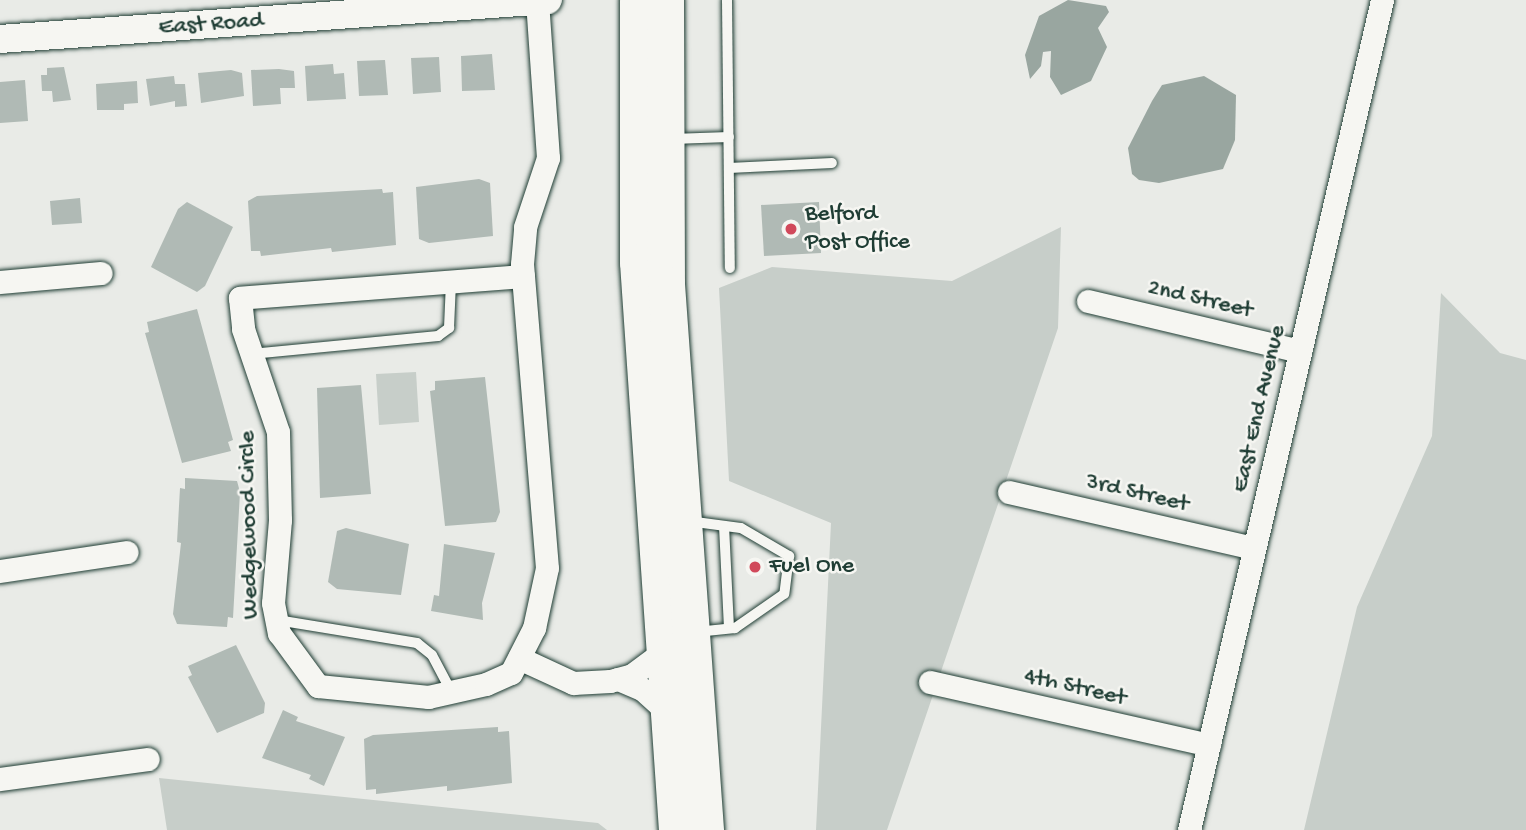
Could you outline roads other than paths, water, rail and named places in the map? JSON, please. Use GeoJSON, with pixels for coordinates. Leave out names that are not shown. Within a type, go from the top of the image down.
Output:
{"type":"FeatureCollection","features":[{"type":"Feature","properties":{"kind":"highway"},"geometry":{"type":"LineString","coordinates":[[638,0],[638,262],[697,637],[670,714],[677,830]]}},
{"type":"Feature","properties":{"kind":"highway"},"geometry":{"type":"LineString","coordinates":[[665,0],[663,140],[666,284],[697,637],[705,830]]}},
{"type":"Feature","properties":{"kind":"street","name":"East Road"},"geometry":{"type":"LineString","coordinates":[[0,39],[287,10],[548,0]]}},
{"type":"Feature","properties":{"kind":"street","name":"East End Avenue"},"geometry":{"type":"LineString","coordinates":[[1189,830],[1382,0]]}},
{"type":"Feature","properties":{"kind":"street","name":"Wedgewood Circle"},"geometry":{"type":"LineString","coordinates":[[523,276],[240,298],[251,354],[278,432],[276,620],[301,669],[318,685],[428,697],[452,693],[511,673],[534,628],[547,568],[523,276],[525,227],[548,158],[537,1]]}},
{"type":"Feature","properties":{"kind":"street"},"geometry":{"type":"LineString","coordinates":[[0,282],[101,273]]}},
{"type":"Feature","properties":{"kind":"street","name":"2nd Street"},"geometry":{"type":"LineString","coordinates":[[1088,301],[1300,351]]}},
{"type":"Feature","properties":{"kind":"street","name":"3rd Street"},"geometry":{"type":"LineString","coordinates":[[1009,492],[1254,548]]}},
{"type":"Feature","properties":{"kind":"street"},"geometry":{"type":"LineString","coordinates":[[0,571],[127,552]]}},
{"type":"Feature","properties":{"kind":"street"},"geometry":{"type":"LineString","coordinates":[[519,657],[573,683],[618,679],[697,637]]}},
{"type":"Feature","properties":{"kind":"street"},"geometry":{"type":"LineString","coordinates":[[618,679],[642,689],[670,714]]}},
{"type":"Feature","properties":{"kind":"street","name":"4th Street"},"geometry":{"type":"LineString","coordinates":[[930,682],[1209,745]]}},
{"type":"Feature","properties":{"kind":"street"},"geometry":{"type":"LineString","coordinates":[[0,779],[148,759]]}},
{"type":"Feature","properties":{"kind":"lane"},"geometry":{"type":"LineString","coordinates":[[727,0],[730,268]]}},
{"type":"Feature","properties":{"kind":"lane"},"geometry":{"type":"LineString","coordinates":[[663,140],[729,137]]}},
{"type":"Feature","properties":{"kind":"lane"},"geometry":{"type":"LineString","coordinates":[[729,168],[832,163]]}},
{"type":"Feature","properties":{"kind":"lane"},"geometry":{"type":"LineString","coordinates":[[251,354],[438,336],[449,328],[451,282]]}},
{"type":"Feature","properties":{"kind":"lane"},"geometry":{"type":"LineString","coordinates":[[685,521],[741,528],[789,556],[784,594],[697,637]]}},
{"type":"Feature","properties":{"kind":"lane"},"geometry":{"type":"LineString","coordinates":[[697,637],[724,526]]}},
{"type":"Feature","properties":{"kind":"lane"},"geometry":{"type":"LineString","coordinates":[[276,620],[417,643],[432,655],[452,693]]}},
{"type":"Feature","properties":{"kind":"place","name":"Belford Post Office"},"geometry":{"type":"Point","coordinates":[791,229]}},
{"type":"Feature","properties":{"kind":"place","name":"Fuel One"},"geometry":{"type":"Point","coordinates":[755,567]}}]}
